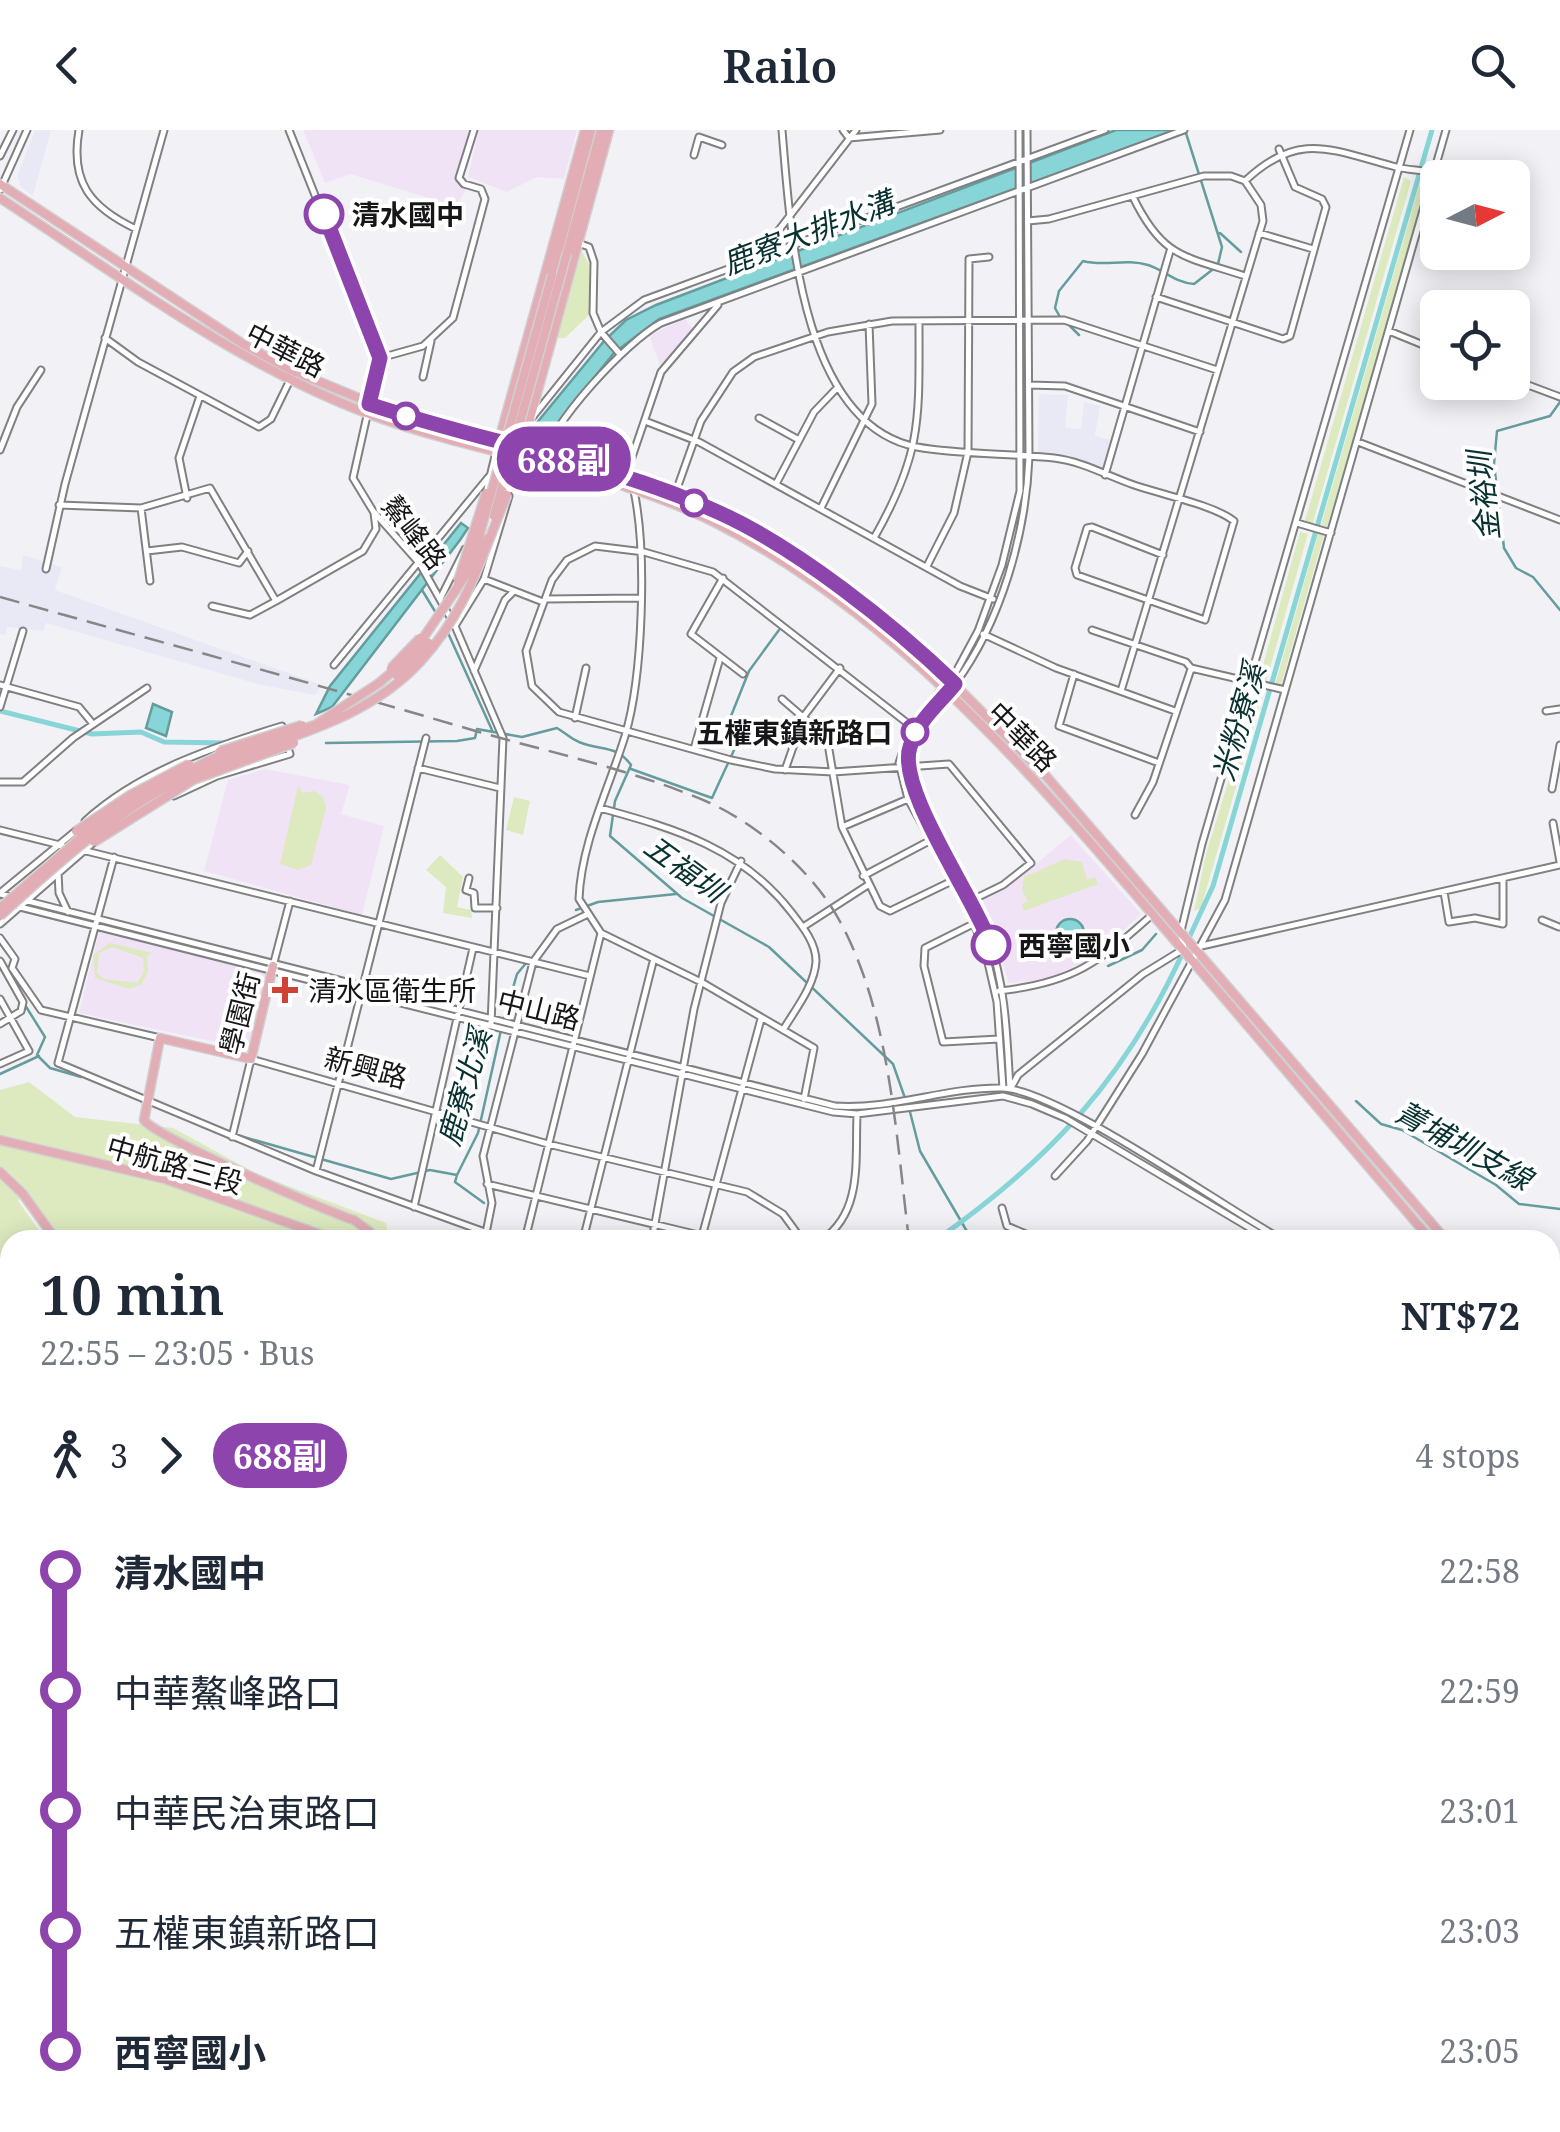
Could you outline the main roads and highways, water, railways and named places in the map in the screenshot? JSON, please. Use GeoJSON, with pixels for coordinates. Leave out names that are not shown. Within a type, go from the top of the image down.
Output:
{"type":"FeatureCollection","features":[{"type":"Feature","properties":{"kind":"main road"},"geometry":{"type":"LineString","coordinates":[[381,687],[433,629],[470,569],[588,130]]}},
{"type":"Feature","properties":{"kind":"main road"},"geometry":{"type":"LineString","coordinates":[[519,458],[601,130]]}},
{"type":"Feature","properties":{"kind":"main road"},"geometry":{"type":"LineString","coordinates":[[0,905],[75,842],[137,797],[218,756],[321,721],[381,687],[434,637],[473,576],[609,130]]}},
{"type":"Feature","properties":{"kind":"main road","name":"中華路"},"geometry":{"type":"LineString","coordinates":[[1,187],[290,379],[368,408],[497,447],[519,458],[542,458],[630,480],[716,523],[787,565],[872,624],[1027,771],[1180,950],[1288,1067],[1386,1188]]}},
{"type":"Feature","properties":{"kind":"main road","name":"中華路"},"geometry":{"type":"LineString","coordinates":[[0,198],[242,344],[368,408]]}},
{"type":"Feature","properties":{"kind":"main road"},"geometry":{"type":"LineString","coordinates":[[497,447],[549,275]]}},
{"type":"Feature","properties":{"kind":"main road","name":"中華路"},"geometry":{"type":"LineString","coordinates":[[497,447],[522,447],[634,492],[723,514],[878,617],[952,682],[1046,776],[1394,1180]]}},
{"type":"Feature","properties":{"kind":"main road"},"geometry":{"type":"LineString","coordinates":[[381,687],[459,578],[486,493]]}},
{"type":"Feature","properties":{"kind":"main road"},"geometry":{"type":"LineString","coordinates":[[94,843],[193,780],[286,747],[423,660],[478,577],[508,494]]}},
{"type":"Feature","properties":{"kind":"main road"},"geometry":{"type":"LineString","coordinates":[[76,831],[184,766],[252,739],[321,721]]}},
{"type":"Feature","properties":{"kind":"main road"},"geometry":{"type":"LineString","coordinates":[[0,916],[80,845],[139,802],[228,760],[316,730]]}},
{"type":"Feature","properties":{"kind":"main road","name":"學園街"},"geometry":{"type":"LineString","coordinates":[[250,1059],[272,969]]}},
{"type":"Feature","properties":{"kind":"main road","name":"新興路"},"geometry":{"type":"LineString","coordinates":[[160,1038],[250,1059]]}},
{"type":"Feature","properties":{"kind":"main road","name":"中航路三段"},"geometry":{"type":"LineString","coordinates":[[160,1038],[145,1103],[148,1126],[314,1206],[354,1220],[367,1230]]}},
{"type":"Feature","properties":{"kind":"main road","name":"中航路三段"},"geometry":{"type":"LineString","coordinates":[[0,1140],[165,1180],[308,1230]]}},
{"type":"Feature","properties":{"kind":"main road"},"geometry":{"type":"LineString","coordinates":[[0,1172],[23,1194],[49,1230]]}},
{"type":"Feature","properties":{"kind":"main road"},"geometry":{"type":"LineString","coordinates":[[1423,1230],[1386,1188],[1394,1180],[1437,1230]]}},
{"type":"Feature","properties":{"kind":"water"},"geometry":{"type":"Polygon","coordinates":[[[1116,130],[1175,130],[659,319],[614,353],[542,443],[535,425],[626,320],[656,305],[1116,130]]]}},
{"type":"Feature","properties":{"kind":"water"},"geometry":{"type":"Polygon","coordinates":[[[461,523],[468,528],[460,540],[332,707],[316,714],[330,686],[461,523]]]}},
{"type":"Feature","properties":{"kind":"water"},"geometry":{"type":"Polygon","coordinates":[[[153,704],[172,712],[166,736],[146,728],[153,704]]]}},
{"type":"Feature","properties":{"kind":"water"},"geometry":{"type":"Polygon","coordinates":[[[1070,919],[1080,923],[1084,933],[1080,943],[1070,947],[1060,943],[1056,933],[1060,923],[1070,919]]]}},
{"type":"Feature","properties":{"kind":"waterway"},"geometry":{"type":"LineString","coordinates":[[1185,130],[1222,247],[1218,264]]}},
{"type":"Feature","properties":{"kind":"waterway","name":"米粉寮溪"},"geometry":{"type":"LineString","coordinates":[[1188,940],[1213,886],[1432,130]]}},
{"type":"Feature","properties":{"kind":"waterway"},"geometry":{"type":"LineString","coordinates":[[1220,233],[1241,252]]}},
{"type":"Feature","properties":{"kind":"waterway"},"geometry":{"type":"LineString","coordinates":[[1060,317],[1055,308],[1059,291],[1083,261],[1140,263],[1194,284],[1212,270]]}},
{"type":"Feature","properties":{"kind":"waterway"},"geometry":{"type":"LineString","coordinates":[[1066,322],[1079,335]]}},
{"type":"Feature","properties":{"kind":"waterway","name":"金裕圳"},"geometry":{"type":"LineString","coordinates":[[1560,402],[1550,416],[1497,431],[1494,464],[1504,548],[1516,568],[1533,577],[1560,610]]}},
{"type":"Feature","properties":{"kind":"waterway"},"geometry":{"type":"LineString","coordinates":[[422,590],[436,613]]}},
{"type":"Feature","properties":{"kind":"waterway"},"geometry":{"type":"LineString","coordinates":[[631,769],[712,798],[735,748],[731,716],[749,671],[779,630]]}},
{"type":"Feature","properties":{"kind":"waterway"},"geometry":{"type":"LineString","coordinates":[[448,633],[492,730]]}},
{"type":"Feature","properties":{"kind":"waterway","name":"鹿寮大排水溝"},"geometry":{"type":"LineString","coordinates":[[0,711],[92,734],[141,732],[164,742],[227,743]]}},
{"type":"Feature","properties":{"kind":"waterway","name":"五福圳"},"geometry":{"type":"LineString","coordinates":[[326,743],[457,741],[475,738],[477,729],[522,737],[557,728],[579,742],[620,754],[631,765],[615,801],[610,836],[682,898],[769,947],[893,1064],[906,1101]]}},
{"type":"Feature","properties":{"kind":"waterway","name":"鹿寮北溪"},"geometry":{"type":"LineString","coordinates":[[576,910],[598,902],[676,894]]}},
{"type":"Feature","properties":{"kind":"waterway"},"geometry":{"type":"LineString","coordinates":[[1108,966],[1142,950],[1156,934]]}},
{"type":"Feature","properties":{"kind":"waterway","name":"米粉寮溪"},"geometry":{"type":"LineString","coordinates":[[950,1230],[1015,1179],[1081,1113],[1137,1038],[1184,950]]}},
{"type":"Feature","properties":{"kind":"waterway","name":"鹿寮北溪"},"geometry":{"type":"LineString","coordinates":[[503,1022],[517,974],[527,962]]}},
{"type":"Feature","properties":{"kind":"waterway","name":"鹿寮北溪"},"geometry":{"type":"LineString","coordinates":[[0,968],[7,977]]}},
{"type":"Feature","properties":{"kind":"waterway","name":"鹿寮北溪"},"geometry":{"type":"LineString","coordinates":[[25,1005],[45,1037],[37,1055],[50,1068],[81,1077]]}},
{"type":"Feature","properties":{"kind":"waterway","name":"鹿寮北溪"},"geometry":{"type":"LineString","coordinates":[[237,1135],[391,1179],[430,1170],[457,1175],[478,1133],[501,1030]]}},
{"type":"Feature","properties":{"kind":"waterway"},"geometry":{"type":"LineString","coordinates":[[0,1074],[39,1056]]}},
{"type":"Feature","properties":{"kind":"waterway","name":"菁埔圳支線"},"geometry":{"type":"LineString","coordinates":[[1356,1101],[1381,1124],[1402,1130],[1496,1185],[1519,1204],[1560,1209]]}},
{"type":"Feature","properties":{"kind":"waterway","name":"五福圳"},"geometry":{"type":"LineString","coordinates":[[909,1108],[920,1151],[966,1230]]}},
{"type":"Feature","properties":{"kind":"waterway"},"geometry":{"type":"LineString","coordinates":[[457,1175],[455,1182],[484,1203]]}},
{"type":"Feature","properties":{"kind":"railway"},"geometry":{"type":"LineString","coordinates":[[0,597],[625,772],[710,803],[747,824],[814,883],[838,918],[855,954],[869,992],[888,1074],[908,1230]]}},
{"type":"Feature","properties":{"kind":"place","name":"清水國中"},"geometry":{"type":"Point","coordinates":[324,214]}},
{"type":"Feature","properties":{"kind":"place","name":"五權東鎮新路口"},"geometry":{"type":"Point","coordinates":[915,732]}},
{"type":"Feature","properties":{"kind":"place","name":"西寧國小"},"geometry":{"type":"Point","coordinates":[991,945]}},
{"type":"Feature","properties":{"kind":"place","name":"清水區衛生所"},"geometry":{"type":"Point","coordinates":[285,990]}}]}
